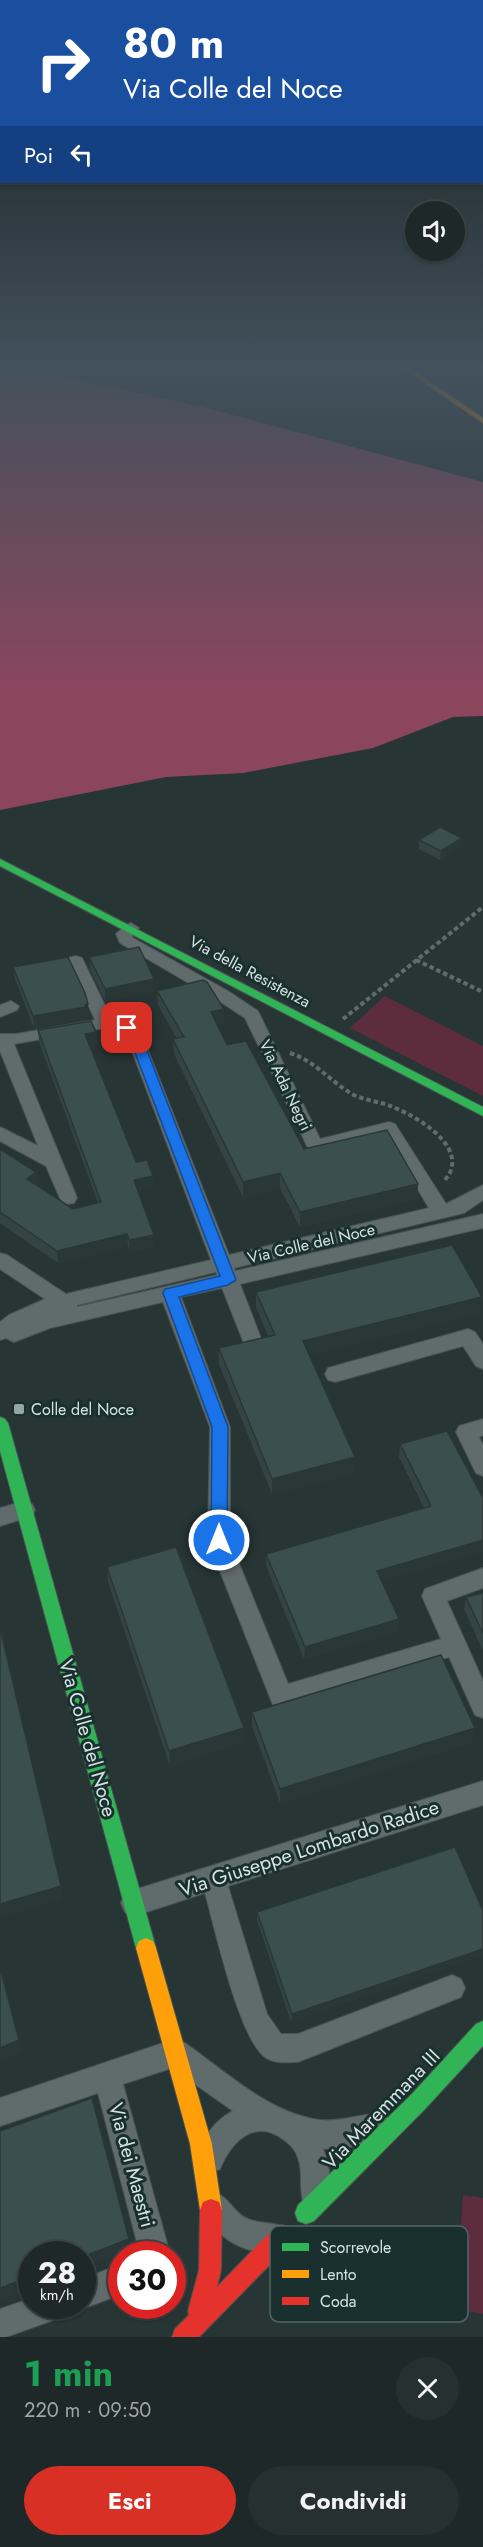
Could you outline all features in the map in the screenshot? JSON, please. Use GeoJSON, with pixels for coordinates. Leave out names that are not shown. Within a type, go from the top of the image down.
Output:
{"type":"FeatureCollection","features":[{"type":"Feature","properties":{"kind":"main road","name":"Via della Resistenza"},"geometry":{"type":"LineString","coordinates":[[0,862],[132,928],[481,1113]]}},
{"type":"Feature","properties":{"kind":"main road","name":"Via Colle del Noce"},"geometry":{"type":"LineString","coordinates":[[0,1423],[134,1903],[209,2187],[211,2250],[206,2294],[188,2334]]}},
{"type":"Feature","properties":{"kind":"main road","name":"Via Maremmana III"},"geometry":{"type":"LineString","coordinates":[[306,2213],[418,2102],[483,2031]]}},
{"type":"Feature","properties":{"kind":"main road"},"geometry":{"type":"LineString","coordinates":[[188,2334],[270,2249]]}},
{"type":"Feature","properties":{"kind":"street","name":"Via Ada Negri"},"geometry":{"type":"LineString","coordinates":[[132,928],[124,934],[126,940],[222,995],[252,1016],[315,1146],[389,1128],[441,1212]]}},
{"type":"Feature","properties":{"kind":"street"},"geometry":{"type":"LineString","coordinates":[[29,971],[84,959],[105,1023]]}},
{"type":"Feature","properties":{"kind":"street"},"geometry":{"type":"LineString","coordinates":[[68,1198],[2,1040],[105,1023],[119,1024],[134,1035],[254,1346]]}},
{"type":"Feature","properties":{"kind":"street"},"geometry":{"type":"LineString","coordinates":[[0,1133],[53,1162]]}},
{"type":"Feature","properties":{"kind":"street","name":"Via Colle del Noce"},"geometry":{"type":"LineString","coordinates":[[0,1344],[17,1332],[31,1326],[170,1293],[225,1272],[457,1208],[483,1191]]}},
{"type":"Feature","properties":{"kind":"street","name":"Via Colle del Noce"},"geometry":{"type":"LineString","coordinates":[[0,1332],[16,1320],[63,1301],[225,1272],[483,1221]]}},
{"type":"Feature","properties":{"kind":"street"},"geometry":{"type":"LineString","coordinates":[[0,1260],[81,1314]]}},
{"type":"Feature","properties":{"kind":"street"},"geometry":{"type":"LineString","coordinates":[[170,1293],[220,1427],[219,1540],[281,1697],[455,1645]]}},
{"type":"Feature","properties":{"kind":"street"},"geometry":{"type":"LineString","coordinates":[[335,1374],[468,1337],[483,1361]]}},
{"type":"Feature","properties":{"kind":"street"},"geometry":{"type":"LineString","coordinates":[[483,1427],[466,1432],[483,1467]]}},
{"type":"Feature","properties":{"kind":"street"},"geometry":{"type":"LineString","coordinates":[[0,1517],[24,1510]]}},
{"type":"Feature","properties":{"kind":"street"},"geometry":{"type":"LineString","coordinates":[[483,1578],[433,1596],[483,1707]]}},
{"type":"Feature","properties":{"kind":"street","name":"Via Giuseppe Lombardo Radice"},"geometry":{"type":"LineString","coordinates":[[134,1903],[483,1792]]}},
{"type":"Feature","properties":{"kind":"street"},"geometry":{"type":"LineString","coordinates":[[213,1878],[255,2019],[266,2039],[276,2048],[298,2048],[452,1988]]}},
{"type":"Feature","properties":{"kind":"street"},"geometry":{"type":"LineString","coordinates":[[0,2112],[175,2053],[274,2120],[295,2130],[304,2140],[316,2169],[313,2200],[306,2213],[292,2226]]}},
{"type":"Feature","properties":{"kind":"street","name":"Via dei Maestri"},"geometry":{"type":"LineString","coordinates":[[107,2076],[151,2241]]}},
{"type":"Feature","properties":{"kind":"street"},"geometry":{"type":"LineString","coordinates":[[274,2120],[326,2135],[362,2132],[380,2125],[418,2102]]}},
{"type":"Feature","properties":{"kind":"street","name":"Via Colle del Noce"},"geometry":{"type":"LineString","coordinates":[[270,2237],[247,2235],[231,2226],[219,2213],[209,2187],[212,2153],[224,2133],[243,2121],[274,2120]]}},
{"type":"Feature","properties":{"kind":"street"},"geometry":{"type":"LineString","coordinates":[[0,2324],[18,2318]]}},
{"type":"Feature","properties":{"kind":"path"},"geometry":{"type":"LineString","coordinates":[[328,1031],[483,907]]}},
{"type":"Feature","properties":{"kind":"path"},"geometry":{"type":"LineString","coordinates":[[416,960],[483,992]]}},
{"type":"Feature","properties":{"kind":"path"},"geometry":{"type":"LineString","coordinates":[[269,1052],[296,1054],[349,1092],[396,1109],[438,1134],[451,1150],[453,1167],[450,1175],[430,1194]]}},
{"type":"Feature","properties":{"kind":"shaded area"},"geometry":{"type":"Polygon","coordinates":[[[0,474],[453,474],[483,482],[483,716],[453,717],[373,748],[243,773],[166,777],[0,810],[0,474]]]}},
{"type":"Feature","properties":{"kind":"shaded area"},"geometry":{"type":"Polygon","coordinates":[[[385,996],[483,1046],[483,1096],[350,1028],[385,996]]]}},
{"type":"Feature","properties":{"kind":"shaded area"},"geometry":{"type":"Polygon","coordinates":[[[463,2195],[483,2198],[483,2314],[468,2311],[468,2226],[461,2226],[463,2195]]]}},
{"type":"Feature","properties":{"kind":"building"},"geometry":{"type":"Polygon","coordinates":[[[440,827],[462,838],[441,851],[419,840],[440,827]]]}},
{"type":"Feature","properties":{"kind":"building"},"geometry":{"type":"Polygon","coordinates":[[[139,947],[154,979],[105,989],[89,957],[139,947]]]}},
{"type":"Feature","properties":{"kind":"building"},"geometry":{"type":"Polygon","coordinates":[[[68,957],[88,1004],[85,1005],[86,1007],[33,1016],[13,967],[68,957]]]}},
{"type":"Feature","properties":{"kind":"building"},"geometry":{"type":"Polygon","coordinates":[[[203,980],[207,982],[224,1009],[211,1012],[227,1045],[246,1041],[304,1149],[387,1130],[418,1184],[300,1212],[280,1173],[243,1182],[173,1039],[184,1037],[157,991],[203,980]]]}},
{"type":"Feature","properties":{"kind":"building"},"geometry":{"type":"Polygon","coordinates":[[[91,1021],[96,1032],[85,1034],[136,1162],[147,1160],[153,1176],[134,1180],[154,1235],[129,1240],[127,1234],[57,1251],[0,1212],[0,1149],[36,1172],[27,1179],[73,1209],[101,1202],[38,1030],[91,1021]]]}},
{"type":"Feature","properties":{"kind":"building"},"geometry":{"type":"Polygon","coordinates":[[[452,1245],[482,1297],[303,1341],[355,1457],[272,1479],[219,1348],[275,1335],[256,1292],[452,1245]]]}},
{"type":"Feature","properties":{"kind":"building"},"geometry":{"type":"Polygon","coordinates":[[[447,1431],[483,1498],[483,1540],[377,1571],[399,1619],[305,1647],[266,1554],[431,1506],[400,1444],[447,1431]]]}},
{"type":"Feature","properties":{"kind":"building"},"geometry":{"type":"Polygon","coordinates":[[[176,1547],[244,1728],[169,1751],[107,1567],[176,1547]]]}},
{"type":"Feature","properties":{"kind":"building"},"geometry":{"type":"Polygon","coordinates":[[[483,1593],[483,1634],[466,1597],[483,1593]]]}},
{"type":"Feature","properties":{"kind":"building"},"geometry":{"type":"Polygon","coordinates":[[[0,1632],[61,1886],[0,1904],[0,1632]]]}},
{"type":"Feature","properties":{"kind":"building"},"geometry":{"type":"Polygon","coordinates":[[[441,1655],[475,1728],[280,1789],[252,1712],[441,1655]]]}},
{"type":"Feature","properties":{"kind":"building"},"geometry":{"type":"Polygon","coordinates":[[[455,1847],[483,1911],[483,1949],[292,2014],[257,1912],[455,1847]]]}},
{"type":"Feature","properties":{"kind":"building"},"geometry":{"type":"Polygon","coordinates":[[[0,1967],[19,2040],[0,2048],[0,1967]]]}},
{"type":"Feature","properties":{"kind":"building"},"geometry":{"type":"Polygon","coordinates":[[[92,2098],[129,2239],[108,2241],[108,2247],[96,2252],[96,2241],[18,2241],[18,2281],[0,2288],[0,2131],[92,2098]]]}},
{"type":"Feature","properties":{"kind":"traffic: fast"},"geometry":{"type":"LineString","coordinates":[[0,862],[483,1112]]}},
{"type":"Feature","properties":{"kind":"traffic: fast"},"geometry":{"type":"LineString","coordinates":[[0,1423],[146,1948]]}},
{"type":"Feature","properties":{"kind":"traffic: fast"},"geometry":{"type":"LineString","coordinates":[[306,2213],[418,2102],[483,2031]]}},
{"type":"Feature","properties":{"kind":"traffic: slow"},"geometry":{"type":"LineString","coordinates":[[146,1948],[201,2144],[211,2210]]}},
{"type":"Feature","properties":{"kind":"traffic: jam"},"geometry":{"type":"LineString","coordinates":[[199,2311],[210,2270],[211,2210]]}},
{"type":"Feature","properties":{"kind":"traffic: jam"},"geometry":{"type":"LineString","coordinates":[[183,2337],[270,2248]]}},
{"type":"Feature","properties":{"kind":"place","name":"Colle del Noce"},"geometry":{"type":"Point","coordinates":[19,1409]}},
{"type":"Feature","properties":{"kind":"route"},"geometry":{"type":"LineString","coordinates":[[127,1028],[134,1035],[228,1280],[170,1293],[220,1427],[219,1540]]}}]}
